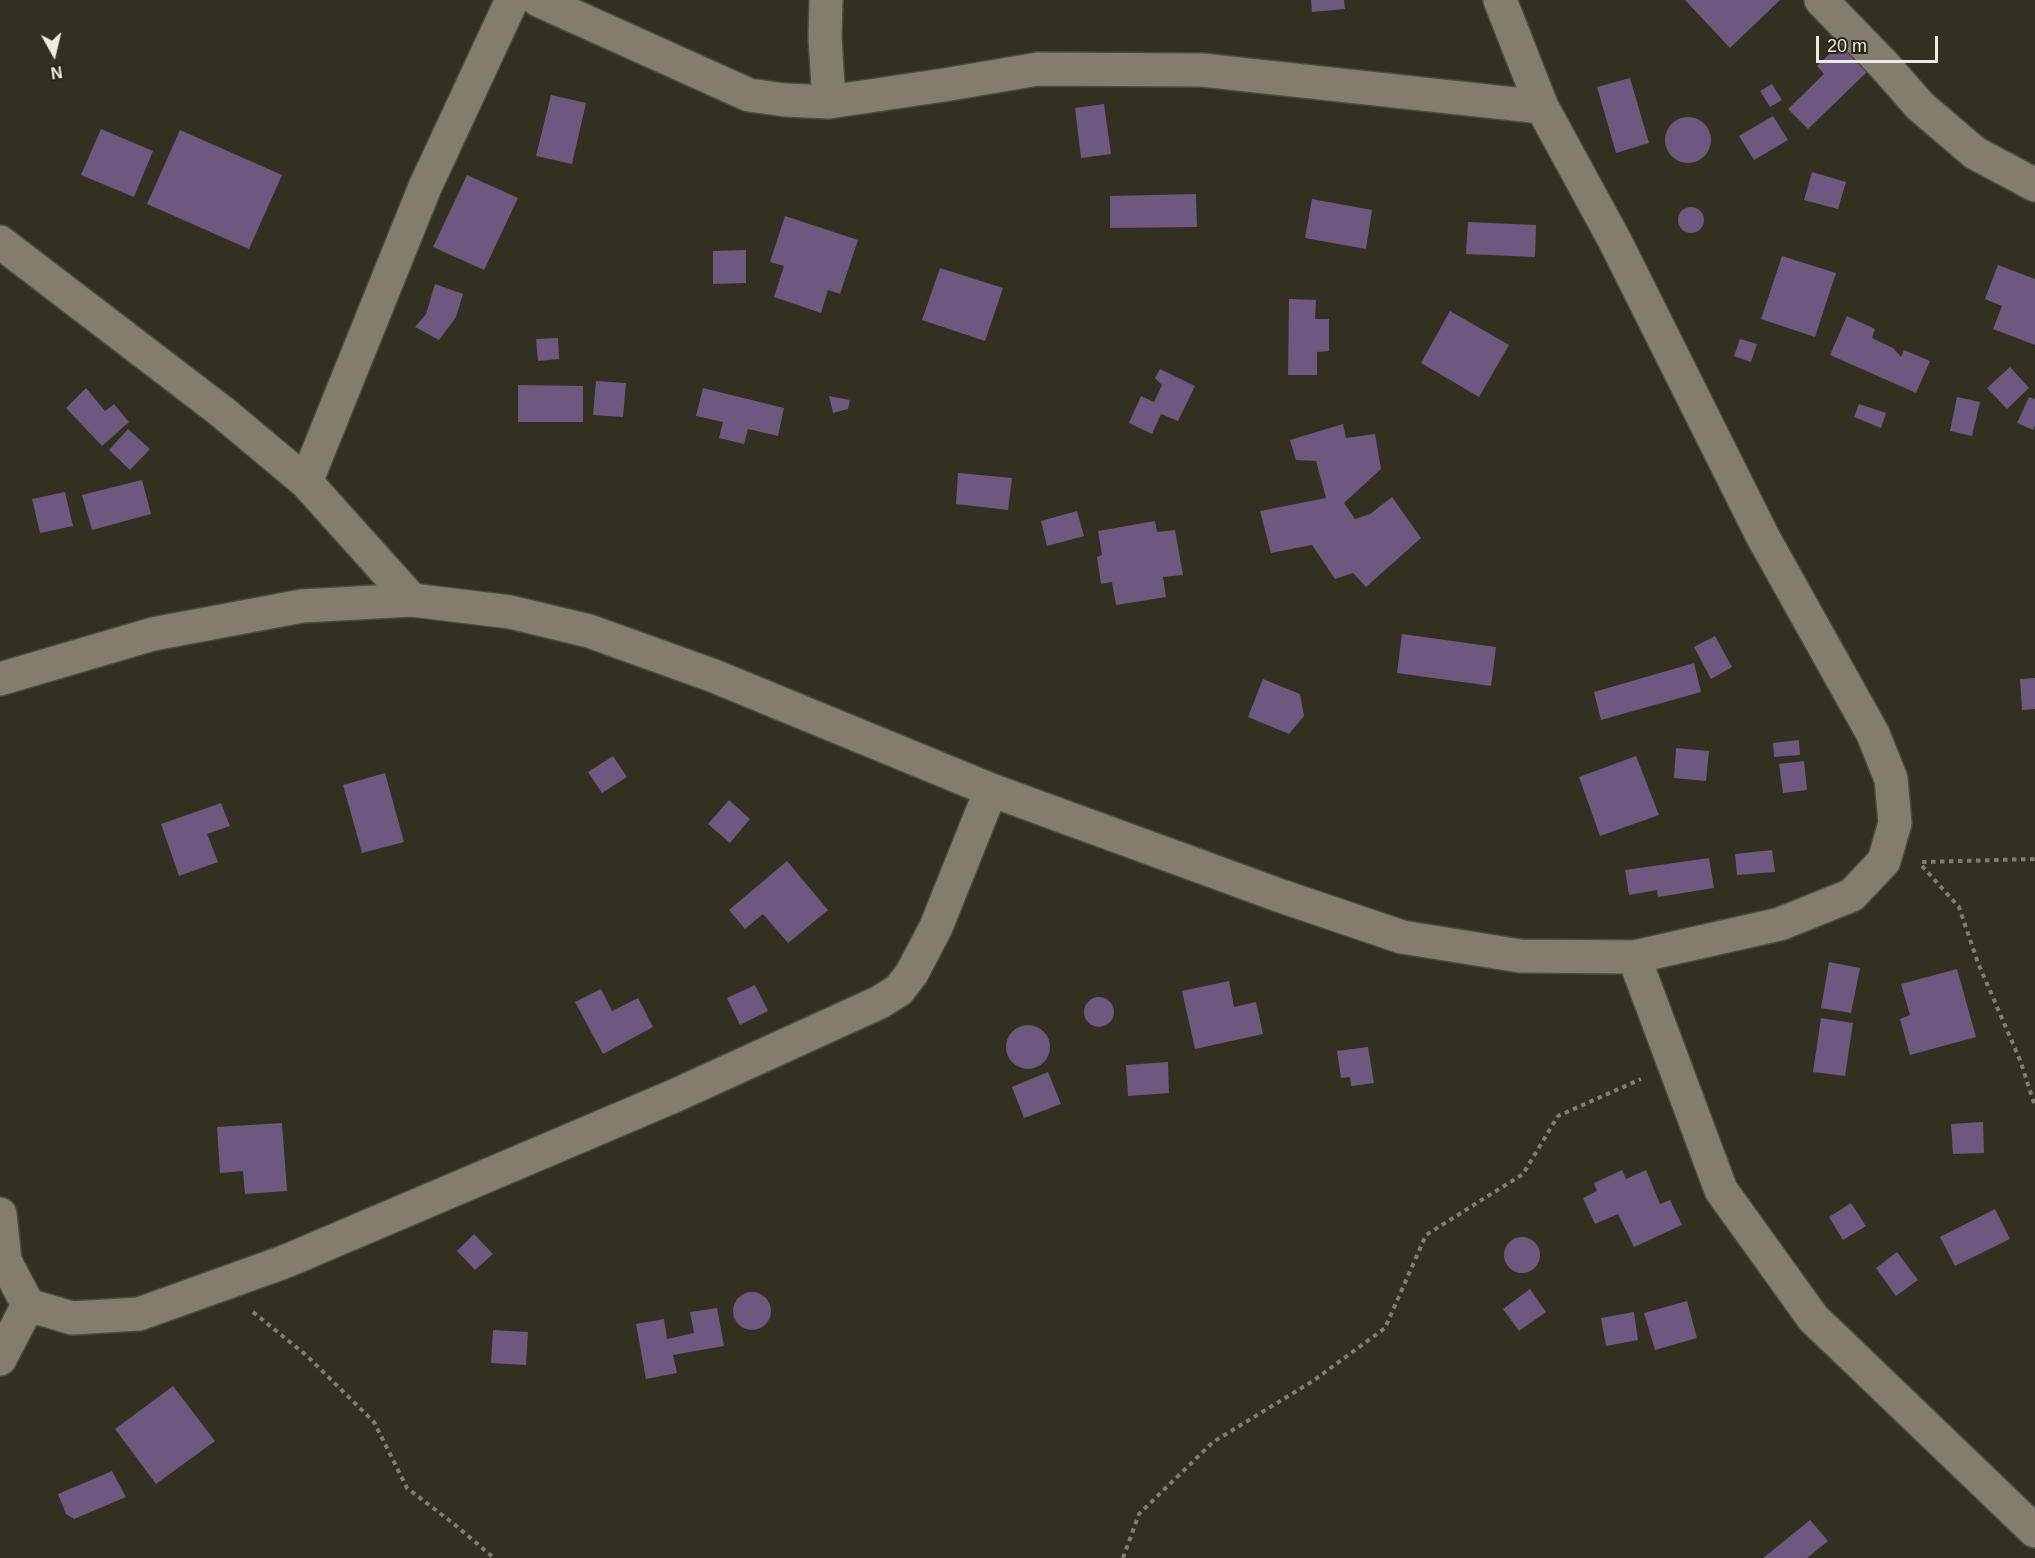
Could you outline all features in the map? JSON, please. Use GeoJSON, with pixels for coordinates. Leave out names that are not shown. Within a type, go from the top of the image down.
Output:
{"type":"FeatureCollection","features":[{"type":"Feature","properties":{"kind":"street"},"geometry":{"type":"LineString","coordinates":[[306,482],[425,187],[512,0]]}},
{"type":"Feature","properties":{"kind":"street"},"geometry":{"type":"LineString","coordinates":[[538,0],[749,94],[784,100],[829,102],[944,86],[1038,69],[1191,70],[1542,107]]}},
{"type":"Feature","properties":{"kind":"street"},"geometry":{"type":"LineString","coordinates":[[826,0],[825,38],[829,102]]}},
{"type":"Feature","properties":{"kind":"street"},"geometry":{"type":"LineString","coordinates":[[0,678],[153,634],[302,606],[412,600],[510,612],[589,631],[714,676],[991,790],[1281,896],[1402,937],[1520,956],[1634,957],[1780,924],[1851,895],[1884,861],[1895,823],[1891,779],[1873,734],[1763,537],[1620,252],[1542,107],[1500,0]]}},
{"type":"Feature","properties":{"kind":"street"},"geometry":{"type":"LineString","coordinates":[[1821,0],[1928,112],[1976,153],[2035,185]]}},
{"type":"Feature","properties":{"kind":"street"},"geometry":{"type":"LineString","coordinates":[[0,242],[221,411],[306,482],[412,600]]}},
{"type":"Feature","properties":{"kind":"street"},"geometry":{"type":"LineString","coordinates":[[0,1214],[5,1261],[28,1305],[72,1318],[139,1314],[284,1262],[674,1096],[880,1002],[899,990],[912,973],[936,927],[991,790]]}},
{"type":"Feature","properties":{"kind":"street"},"geometry":{"type":"LineString","coordinates":[[1634,957],[1721,1190],[1813,1318],[2035,1531]]}},
{"type":"Feature","properties":{"kind":"street"},"geometry":{"type":"LineString","coordinates":[[0,1359],[28,1305]]}},
{"type":"Feature","properties":{"kind":"path"},"geometry":{"type":"LineString","coordinates":[[2035,859],[1917,862],[1959,907],[1978,963],[2020,1060],[2035,1107]]}},
{"type":"Feature","properties":{"kind":"path"},"geometry":{"type":"LineString","coordinates":[[1124,1558],[1139,1514],[1214,1442],[1313,1381],[1385,1328],[1426,1235],[1522,1174],[1558,1116],[1674,1065]]}},
{"type":"Feature","properties":{"kind":"path"},"geometry":{"type":"LineString","coordinates":[[219,1286],[306,1355],[374,1422],[407,1488],[494,1558]]}},
{"type":"Feature","properties":{"kind":"building"},"geometry":{"type":"Polygon","coordinates":[[[1311,0],[1344,0],[1345,9],[1312,12],[1311,0]]]}},
{"type":"Feature","properties":{"kind":"building"},"geometry":{"type":"Polygon","coordinates":[[[1685,0],[1780,0],[1730,48],[1685,0]]]}},
{"type":"Feature","properties":{"kind":"building"},"geometry":{"type":"Polygon","coordinates":[[[1840,44],[1867,72],[1808,129],[1788,109],[1824,74],[1817,66],[1840,44]]]}},
{"type":"Feature","properties":{"kind":"building"},"geometry":{"type":"Polygon","coordinates":[[[1630,78],[1649,143],[1616,153],[1597,87],[1630,78]]]}},
{"type":"Feature","properties":{"kind":"building"},"geometry":{"type":"Polygon","coordinates":[[[1772,84],[1782,100],[1770,107],[1760,91],[1772,84]]]}},
{"type":"Feature","properties":{"kind":"building"},"geometry":{"type":"Polygon","coordinates":[[[551,95],[586,103],[572,164],[536,156],[551,95]]]}},
{"type":"Feature","properties":{"kind":"building"},"geometry":{"type":"Polygon","coordinates":[[[1104,104],[1111,154],[1081,158],[1075,108],[1104,104]]]}},
{"type":"Feature","properties":{"kind":"building"},"geometry":{"type":"Polygon","coordinates":[[[1773,116],[1788,140],[1754,160],[1739,136],[1773,116]]]}},
{"type":"Feature","properties":{"kind":"building"},"geometry":{"type":"Polygon","coordinates":[[[1688,117],[1697,118],[1705,123],[1710,131],[1710,149],[1705,157],[1697,162],[1688,163],[1679,162],[1671,157],[1666,149],[1665,140],[1666,131],[1671,123],[1679,118],[1688,117]]]}},
{"type":"Feature","properties":{"kind":"building"},"geometry":{"type":"Polygon","coordinates":[[[101,129],[153,151],[134,197],[81,175],[101,129]]]}},
{"type":"Feature","properties":{"kind":"building"},"geometry":{"type":"Polygon","coordinates":[[[180,130],[282,175],[249,249],[147,204],[180,130]]]}},
{"type":"Feature","properties":{"kind":"building"},"geometry":{"type":"Polygon","coordinates":[[[1812,172],[1846,182],[1838,209],[1804,200],[1812,172]]]}},
{"type":"Feature","properties":{"kind":"building"},"geometry":{"type":"Polygon","coordinates":[[[467,175],[518,198],[484,270],[433,247],[467,175]]]}},
{"type":"Feature","properties":{"kind":"building"},"geometry":{"type":"Polygon","coordinates":[[[1196,194],[1197,227],[1110,228],[1110,196],[1196,194]]]}},
{"type":"Feature","properties":{"kind":"building"},"geometry":{"type":"Polygon","coordinates":[[[1312,199],[1372,210],[1366,249],[1305,238],[1312,199]]]}},
{"type":"Feature","properties":{"kind":"building"},"geometry":{"type":"Polygon","coordinates":[[[1691,207],[1700,211],[1704,220],[1700,229],[1691,233],[1682,229],[1678,220],[1682,211],[1691,207]]]}},
{"type":"Feature","properties":{"kind":"building"},"geometry":{"type":"Polygon","coordinates":[[[785,216],[858,240],[840,294],[828,290],[821,313],[774,297],[784,266],[770,262],[785,216]]]}},
{"type":"Feature","properties":{"kind":"building"},"geometry":{"type":"Polygon","coordinates":[[[1468,222],[1536,225],[1535,257],[1466,254],[1468,222]]]}},
{"type":"Feature","properties":{"kind":"building"},"geometry":{"type":"Polygon","coordinates":[[[746,250],[746,283],[713,284],[713,251],[746,250]]]}},
{"type":"Feature","properties":{"kind":"building"},"geometry":{"type":"Polygon","coordinates":[[[1782,256],[1836,273],[1815,337],[1761,319],[1782,256]]]}},
{"type":"Feature","properties":{"kind":"building"},"geometry":{"type":"Polygon","coordinates":[[[1998,265],[2035,279],[2035,345],[1993,329],[2002,306],[1985,299],[1998,265]]]}},
{"type":"Feature","properties":{"kind":"building"},"geometry":{"type":"Polygon","coordinates":[[[940,268],[1003,288],[985,341],[922,320],[940,268]]]}},
{"type":"Feature","properties":{"kind":"building"},"geometry":{"type":"Polygon","coordinates":[[[435,284],[463,294],[456,317],[439,340],[415,327],[426,314],[435,284]]]}},
{"type":"Feature","properties":{"kind":"building"},"geometry":{"type":"Polygon","coordinates":[[[1289,299],[1316,300],[1315,319],[1329,319],[1329,351],[1317,352],[1317,375],[1288,375],[1289,299]]]}},
{"type":"Feature","properties":{"kind":"building"},"geometry":{"type":"Polygon","coordinates":[[[1450,311],[1509,345],[1479,397],[1421,363],[1450,311]]]}},
{"type":"Feature","properties":{"kind":"building"},"geometry":{"type":"Polygon","coordinates":[[[1847,316],[1875,329],[1872,338],[1893,348],[1901,357],[1904,350],[1930,361],[1916,393],[1830,355],[1847,316]]]}},
{"type":"Feature","properties":{"kind":"building"},"geometry":{"type":"Polygon","coordinates":[[[558,338],[559,359],[538,361],[536,339],[558,338]]]}},
{"type":"Feature","properties":{"kind":"building"},"geometry":{"type":"Polygon","coordinates":[[[1740,339],[1757,344],[1751,362],[1734,356],[1740,339]]]}},
{"type":"Feature","properties":{"kind":"building"},"geometry":{"type":"Polygon","coordinates":[[[2010,367],[2029,388],[2007,409],[1987,388],[2010,367]]]}},
{"type":"Feature","properties":{"kind":"building"},"geometry":{"type":"Polygon","coordinates":[[[1160,369],[1195,386],[1178,421],[1161,414],[1152,434],[1129,423],[1141,396],[1154,402],[1162,385],[1155,378],[1160,369]]]}},
{"type":"Feature","properties":{"kind":"building"},"geometry":{"type":"Polygon","coordinates":[[[596,381],[626,383],[623,417],[593,415],[596,381]]]}},
{"type":"Feature","properties":{"kind":"building"},"geometry":{"type":"Polygon","coordinates":[[[518,385],[583,386],[583,422],[518,422],[518,385]]]}},
{"type":"Feature","properties":{"kind":"building"},"geometry":{"type":"Polygon","coordinates":[[[86,388],[105,411],[114,404],[129,422],[102,446],[66,408],[86,388]]]}},
{"type":"Feature","properties":{"kind":"building"},"geometry":{"type":"Polygon","coordinates":[[[703,388],[784,408],[778,436],[748,429],[744,444],[719,438],[723,422],[696,416],[703,388]]]}},
{"type":"Feature","properties":{"kind":"building"},"geometry":{"type":"Polygon","coordinates":[[[829,396],[850,400],[848,409],[833,413],[829,396]]]}},
{"type":"Feature","properties":{"kind":"building"},"geometry":{"type":"Polygon","coordinates":[[[1957,397],[1980,402],[1972,436],[1950,431],[1957,397]]]}},
{"type":"Feature","properties":{"kind":"building"},"geometry":{"type":"Polygon","coordinates":[[[2029,397],[2035,399],[2033,430],[2017,423],[2029,397]]]}},
{"type":"Feature","properties":{"kind":"building"},"geometry":{"type":"Polygon","coordinates":[[[1859,404],[1886,413],[1881,428],[1854,417],[1859,404]]]}},
{"type":"Feature","properties":{"kind":"building"},"geometry":{"type":"Polygon","coordinates":[[[1343,424],[1346,438],[1375,434],[1381,469],[1344,503],[1355,519],[1370,514],[1392,497],[1421,538],[1366,587],[1353,573],[1335,579],[1312,545],[1271,553],[1260,511],[1326,498],[1316,461],[1296,460],[1290,440],[1343,424]]]}},
{"type":"Feature","properties":{"kind":"building"},"geometry":{"type":"Polygon","coordinates":[[[128,429],[150,449],[130,470],[109,450],[128,429]]]}},
{"type":"Feature","properties":{"kind":"building"},"geometry":{"type":"Polygon","coordinates":[[[958,473],[1012,478],[1008,510],[956,504],[958,473]]]}},
{"type":"Feature","properties":{"kind":"building"},"geometry":{"type":"Polygon","coordinates":[[[142,480],[151,514],[92,530],[82,495],[142,480]]]}},
{"type":"Feature","properties":{"kind":"building"},"geometry":{"type":"Polygon","coordinates":[[[65,492],[73,526],[40,533],[32,499],[65,492]]]}},
{"type":"Feature","properties":{"kind":"building"},"geometry":{"type":"Polygon","coordinates":[[[1077,511],[1084,536],[1047,546],[1041,521],[1077,511]]]}},
{"type":"Feature","properties":{"kind":"building"},"geometry":{"type":"Polygon","coordinates":[[[1155,521],[1157,532],[1175,530],[1183,575],[1163,577],[1166,597],[1116,605],[1112,582],[1101,584],[1097,557],[1102,555],[1098,531],[1155,521]]]}},
{"type":"Feature","properties":{"kind":"building"},"geometry":{"type":"Polygon","coordinates":[[[1402,634],[1496,647],[1491,686],[1397,673],[1402,634]]]}},
{"type":"Feature","properties":{"kind":"building"},"geometry":{"type":"Polygon","coordinates":[[[1715,636],[1732,667],[1711,679],[1694,647],[1715,636]]]}},
{"type":"Feature","properties":{"kind":"building"},"geometry":{"type":"Polygon","coordinates":[[[1694,663],[1701,692],[1601,720],[1594,692],[1694,663]]]}},
{"type":"Feature","properties":{"kind":"building"},"geometry":{"type":"Polygon","coordinates":[[[2035,678],[2035,709],[2022,710],[2020,679],[2035,678]]]}},
{"type":"Feature","properties":{"kind":"building"},"geometry":{"type":"Polygon","coordinates":[[[1263,679],[1300,694],[1304,716],[1289,734],[1248,717],[1263,679]]]}},
{"type":"Feature","properties":{"kind":"building"},"geometry":{"type":"Polygon","coordinates":[[[1799,740],[1800,755],[1774,757],[1773,743],[1799,740]]]}},
{"type":"Feature","properties":{"kind":"building"},"geometry":{"type":"Polygon","coordinates":[[[1676,748],[1709,751],[1706,781],[1674,778],[1676,748]]]}},
{"type":"Feature","properties":{"kind":"building"},"geometry":{"type":"Polygon","coordinates":[[[613,756],[627,777],[602,793],[588,772],[613,756]]]}},
{"type":"Feature","properties":{"kind":"building"},"geometry":{"type":"Polygon","coordinates":[[[1636,756],[1659,815],[1600,836],[1579,777],[1636,756]]]}},
{"type":"Feature","properties":{"kind":"building"},"geometry":{"type":"Polygon","coordinates":[[[1804,761],[1807,790],[1783,793],[1779,764],[1804,761]]]}},
{"type":"Feature","properties":{"kind":"building"},"geometry":{"type":"Polygon","coordinates":[[[385,773],[404,842],[362,853],[343,785],[385,773]]]}},
{"type":"Feature","properties":{"kind":"building"},"geometry":{"type":"Polygon","coordinates":[[[729,800],[750,819],[730,843],[708,824],[729,800]]]}},
{"type":"Feature","properties":{"kind":"building"},"geometry":{"type":"Polygon","coordinates":[[[221,803],[230,826],[207,834],[218,862],[179,876],[161,824],[221,803]]]}},
{"type":"Feature","properties":{"kind":"building"},"geometry":{"type":"Polygon","coordinates":[[[1772,850],[1775,872],[1737,875],[1735,854],[1772,850]]]}},
{"type":"Feature","properties":{"kind":"building"},"geometry":{"type":"Polygon","coordinates":[[[1709,858],[1714,888],[1658,897],[1657,890],[1629,895],[1625,870],[1709,858]]]}},
{"type":"Feature","properties":{"kind":"building"},"geometry":{"type":"Polygon","coordinates":[[[787,861],[828,910],[788,943],[763,914],[745,929],[729,910],[787,861]]]}},
{"type":"Feature","properties":{"kind":"building"},"geometry":{"type":"Polygon","coordinates":[[[1829,962],[1860,968],[1851,1013],[1821,1008],[1829,962]]]}},
{"type":"Feature","properties":{"kind":"building"},"geometry":{"type":"Polygon","coordinates":[[[1957,969],[1976,1037],[1910,1055],[1900,1019],[1910,1015],[1901,984],[1957,969]]]}},
{"type":"Feature","properties":{"kind":"building"},"geometry":{"type":"Polygon","coordinates":[[[1229,981],[1234,1007],[1256,1002],[1263,1034],[1195,1049],[1182,991],[1229,981]]]}},
{"type":"Feature","properties":{"kind":"building"},"geometry":{"type":"Polygon","coordinates":[[[755,985],[768,1011],[740,1025],[727,998],[755,985]]]}},
{"type":"Feature","properties":{"kind":"building"},"geometry":{"type":"Polygon","coordinates":[[[601,989],[612,1011],[638,998],[653,1027],[603,1054],[575,1002],[601,989]]]}},
{"type":"Feature","properties":{"kind":"building"},"geometry":{"type":"Polygon","coordinates":[[[1099,997],[1110,1001],[1114,1012],[1110,1023],[1099,1027],[1088,1023],[1084,1012],[1088,1001],[1099,997]]]}},
{"type":"Feature","properties":{"kind":"building"},"geometry":{"type":"Polygon","coordinates":[[[1821,1018],[1853,1023],[1845,1076],[1813,1072],[1821,1018]]]}},
{"type":"Feature","properties":{"kind":"building"},"geometry":{"type":"Polygon","coordinates":[[[1028,1025],[1037,1026],[1044,1031],[1049,1038],[1049,1056],[1044,1063],[1037,1068],[1028,1069],[1019,1068],[1012,1063],[1007,1056],[1006,1047],[1007,1038],[1012,1031],[1019,1026],[1028,1025]]]}},
{"type":"Feature","properties":{"kind":"building"},"geometry":{"type":"Polygon","coordinates":[[[1368,1047],[1374,1083],[1351,1086],[1350,1077],[1341,1078],[1337,1051],[1368,1047]]]}},
{"type":"Feature","properties":{"kind":"building"},"geometry":{"type":"Polygon","coordinates":[[[1168,1062],[1169,1093],[1128,1096],[1126,1065],[1168,1062]]]}},
{"type":"Feature","properties":{"kind":"building"},"geometry":{"type":"Polygon","coordinates":[[[1048,1072],[1061,1104],[1024,1118],[1012,1087],[1048,1072]]]}},
{"type":"Feature","properties":{"kind":"building"},"geometry":{"type":"Polygon","coordinates":[[[1983,1122],[1984,1153],[1953,1154],[1951,1124],[1983,1122]]]}},
{"type":"Feature","properties":{"kind":"building"},"geometry":{"type":"Polygon","coordinates":[[[282,1123],[287,1191],[245,1194],[243,1171],[220,1173],[217,1127],[282,1123]]]}},
{"type":"Feature","properties":{"kind":"building"},"geometry":{"type":"Polygon","coordinates":[[[1622,1170],[1626,1179],[1646,1170],[1660,1204],[1670,1200],[1682,1225],[1634,1247],[1618,1214],[1595,1224],[1583,1198],[1597,1191],[1594,1183],[1622,1170]]]}},
{"type":"Feature","properties":{"kind":"building"},"geometry":{"type":"Polygon","coordinates":[[[1851,1203],[1866,1226],[1843,1240],[1829,1217],[1851,1203]]]}},
{"type":"Feature","properties":{"kind":"building"},"geometry":{"type":"Polygon","coordinates":[[[1995,1209],[2010,1239],[1955,1266],[1940,1237],[1995,1209]]]}},
{"type":"Feature","properties":{"kind":"building"},"geometry":{"type":"Polygon","coordinates":[[[474,1234],[493,1254],[475,1270],[457,1251],[474,1234]]]}},
{"type":"Feature","properties":{"kind":"building"},"geometry":{"type":"Polygon","coordinates":[[[1522,1237],[1535,1242],[1540,1255],[1535,1268],[1522,1273],[1509,1268],[1504,1255],[1509,1242],[1522,1237]]]}},
{"type":"Feature","properties":{"kind":"building"},"geometry":{"type":"Polygon","coordinates":[[[1897,1252],[1918,1280],[1896,1296],[1876,1268],[1897,1252]]]}},
{"type":"Feature","properties":{"kind":"building"},"geometry":{"type":"Polygon","coordinates":[[[1530,1289],[1546,1312],[1519,1331],[1503,1309],[1530,1289]]]}},
{"type":"Feature","properties":{"kind":"building"},"geometry":{"type":"Polygon","coordinates":[[[752,1292],[766,1297],[771,1311],[766,1325],[752,1330],[738,1325],[733,1311],[738,1297],[752,1292]]]}},
{"type":"Feature","properties":{"kind":"building"},"geometry":{"type":"Polygon","coordinates":[[[1687,1301],[1697,1338],[1655,1350],[1644,1313],[1687,1301]]]}},
{"type":"Feature","properties":{"kind":"building"},"geometry":{"type":"Polygon","coordinates":[[[717,1308],[724,1346],[673,1355],[677,1373],[646,1379],[636,1324],[664,1319],[667,1339],[694,1333],[690,1312],[717,1308]]]}},
{"type":"Feature","properties":{"kind":"building"},"geometry":{"type":"Polygon","coordinates":[[[1634,1312],[1638,1340],[1606,1346],[1601,1318],[1634,1312]]]}},
{"type":"Feature","properties":{"kind":"building"},"geometry":{"type":"Polygon","coordinates":[[[493,1330],[528,1332],[526,1365],[491,1363],[493,1330]]]}},
{"type":"Feature","properties":{"kind":"building"},"geometry":{"type":"Polygon","coordinates":[[[173,1386],[215,1441],[156,1484],[115,1429],[173,1386]]]}},
{"type":"Feature","properties":{"kind":"building"},"geometry":{"type":"Polygon","coordinates":[[[112,1471],[126,1497],[74,1519],[66,1514],[58,1494],[112,1471]]]}},
{"type":"Feature","properties":{"kind":"building"},"geometry":{"type":"Polygon","coordinates":[[[1810,1520],[1828,1541],[1807,1558],[1763,1558],[1810,1520]]]}}]}
